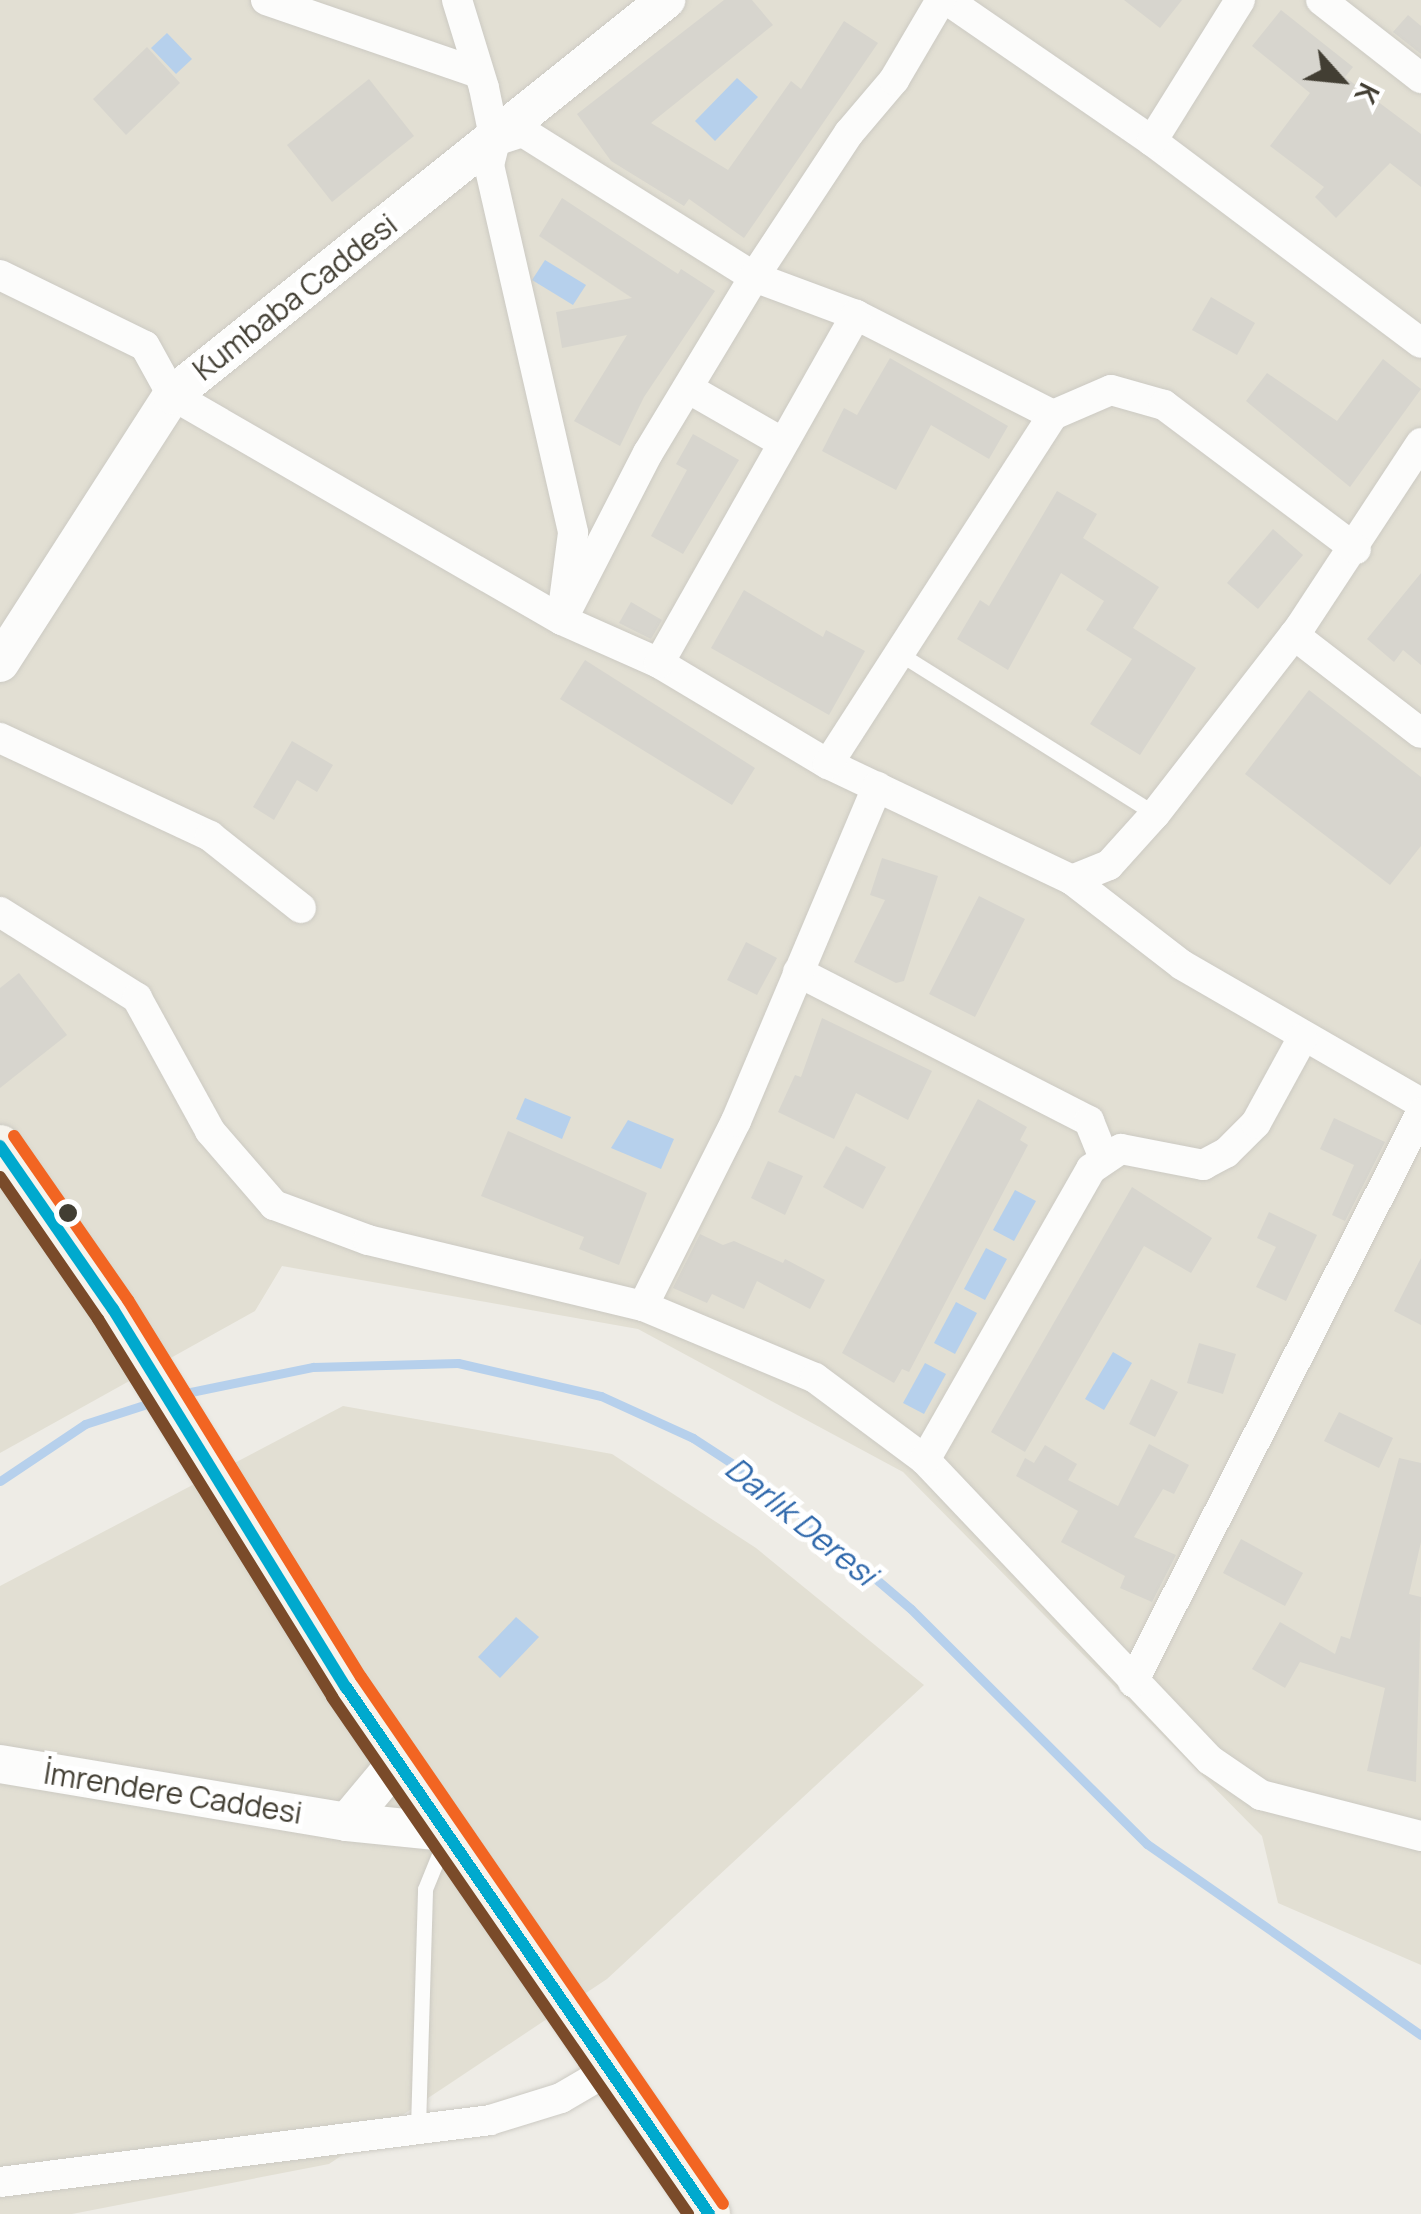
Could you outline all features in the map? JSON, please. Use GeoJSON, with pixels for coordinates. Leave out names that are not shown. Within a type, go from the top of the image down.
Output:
{"type":"FeatureCollection","features":[{"type":"Feature","properties":{"kind":"main road"},"geometry":{"type":"LineString","coordinates":[[0,1146],[113,1309],[346,1687],[709,2214]]}},
{"type":"Feature","properties":{"kind":"street"},"geometry":{"type":"LineString","coordinates":[[266,0],[478,73]]}},
{"type":"Feature","properties":{"kind":"street"},"geometry":{"type":"LineString","coordinates":[[457,0],[494,141],[489,166],[573,533],[562,620]]}},
{"type":"Feature","properties":{"kind":"street","name":"Kumbaba Caddesi"},"geometry":{"type":"LineString","coordinates":[[7,638],[172,395],[666,0]]}},
{"type":"Feature","properties":{"kind":"street"},"geometry":{"type":"LineString","coordinates":[[562,620],[648,453],[690,390],[754,276],[849,133],[894,80],[944,0],[1152,141],[1421,343]]}},
{"type":"Feature","properties":{"kind":"street"},"geometry":{"type":"LineString","coordinates":[[1152,141],[1240,0]]}},
{"type":"Feature","properties":{"kind":"street"},"geometry":{"type":"LineString","coordinates":[[1321,0],[1421,78]]}},
{"type":"Feature","properties":{"kind":"street"},"geometry":{"type":"LineString","coordinates":[[494,141],[523,132],[754,276],[856,316],[1053,415]]}},
{"type":"Feature","properties":{"kind":"street"},"geometry":{"type":"LineString","coordinates":[[0,275],[145,346],[172,395],[562,620],[660,663],[828,764],[1072,880],[1182,965],[1302,1039],[1421,1103]]}},
{"type":"Feature","properties":{"kind":"street"},"geometry":{"type":"LineString","coordinates":[[660,663],[856,316]]}},
{"type":"Feature","properties":{"kind":"street"},"geometry":{"type":"LineString","coordinates":[[690,390],[783,443]]}},
{"type":"Feature","properties":{"kind":"street"},"geometry":{"type":"LineString","coordinates":[[828,764],[1053,415],[1112,390],[1164,405],[1356,549]]}},
{"type":"Feature","properties":{"kind":"street"},"geometry":{"type":"LineString","coordinates":[[1072,880],[1109,865],[1155,814],[1356,549],[1421,443]]}},
{"type":"Feature","properties":{"kind":"street"},"geometry":{"type":"LineString","coordinates":[[1294,635],[1421,734]]}},
{"type":"Feature","properties":{"kind":"street"},"geometry":{"type":"LineString","coordinates":[[0,738],[210,836],[301,908]]}},
{"type":"Feature","properties":{"kind":"street"},"geometry":{"type":"LineString","coordinates":[[644,1306],[736,1121],[877,786]]}},
{"type":"Feature","properties":{"kind":"street"},"geometry":{"type":"LineString","coordinates":[[0,912],[137,998],[210,1131],[274,1205],[368,1240],[644,1306],[815,1378],[926,1460],[1210,1760],[1262,1795],[1421,1836]]}},
{"type":"Feature","properties":{"kind":"street"},"geometry":{"type":"LineString","coordinates":[[798,972],[1089,1121],[1104,1158]]}},
{"type":"Feature","properties":{"kind":"street"},"geometry":{"type":"LineString","coordinates":[[926,1460],[1091,1169],[1121,1150],[1203,1165],[1226,1153],[1256,1123],[1302,1039]]}},
{"type":"Feature","properties":{"kind":"street"},"geometry":{"type":"LineString","coordinates":[[1133,1682],[1421,1114]]}},
{"type":"Feature","properties":{"kind":"street"},"geometry":{"type":"LineString","coordinates":[[346,1822],[397,1762]]}},
{"type":"Feature","properties":{"kind":"street","name":"İmrendere Caddesi"},"geometry":{"type":"LineString","coordinates":[[0,1764],[346,1822],[445,1834]]}},
{"type":"Feature","properties":{"kind":"street"},"geometry":{"type":"LineString","coordinates":[[0,2182],[514,2115],[561,2098],[609,2070]]}},
{"type":"Feature","properties":{"kind":"lane"},"geometry":{"type":"LineString","coordinates":[[898,652],[1155,814]]}},
{"type":"Feature","properties":{"kind":"lane"},"geometry":{"type":"LineString","coordinates":[[418,2127],[425,1889],[445,1834]]}},
{"type":"Feature","properties":{"kind":"shaded area"},"geometry":{"type":"Polygon","coordinates":[[[0,0],[1421,0],[1421,1965],[1278,1903],[1262,1836],[903,1472],[638,1329],[282,1266],[255,1311],[0,1453],[0,0]]]}},
{"type":"Feature","properties":{"kind":"shaded area"},"geometry":{"type":"Polygon","coordinates":[[[343,1406],[612,1454],[756,1548],[924,1685],[607,1979],[329,2164],[72,2214],[0,2214],[0,1586],[343,1406]]]}},
{"type":"Feature","properties":{"kind":"water"},"geometry":{"type":"Polygon","coordinates":[[[167,33],[192,59],[176,74],[151,48],[167,33]]]}},
{"type":"Feature","properties":{"kind":"water"},"geometry":{"type":"Polygon","coordinates":[[[737,78],[758,97],[715,141],[695,121],[737,78]]]}},
{"type":"Feature","properties":{"kind":"water"},"geometry":{"type":"Polygon","coordinates":[[[545,260],[586,285],[573,305],[532,280],[545,260]]]}},
{"type":"Feature","properties":{"kind":"water"},"geometry":{"type":"Polygon","coordinates":[[[525,1098],[571,1117],[562,1139],[516,1119],[525,1098]]]}},
{"type":"Feature","properties":{"kind":"water"},"geometry":{"type":"Polygon","coordinates":[[[628,1120],[674,1139],[661,1169],[611,1148],[628,1120]]]}},
{"type":"Feature","properties":{"kind":"water"},"geometry":{"type":"Polygon","coordinates":[[[1015,1190],[1036,1201],[1014,1241],[993,1230],[1015,1190]]]}},
{"type":"Feature","properties":{"kind":"water"},"geometry":{"type":"Polygon","coordinates":[[[986,1248],[1007,1259],[985,1300],[964,1289],[986,1248]]]}},
{"type":"Feature","properties":{"kind":"water"},"geometry":{"type":"Polygon","coordinates":[[[956,1302],[977,1313],[955,1354],[934,1343],[956,1302]]]}},
{"type":"Feature","properties":{"kind":"water"},"geometry":{"type":"Polygon","coordinates":[[[1113,1352],[1132,1363],[1104,1410],[1085,1399],[1113,1352]]]}},
{"type":"Feature","properties":{"kind":"water"},"geometry":{"type":"Polygon","coordinates":[[[925,1363],[946,1374],[924,1414],[903,1403],[925,1363]]]}},
{"type":"Feature","properties":{"kind":"water"},"geometry":{"type":"Polygon","coordinates":[[[516,1617],[539,1637],[500,1678],[478,1657],[516,1617]]]}},
{"type":"Feature","properties":{"kind":"building"},"geometry":{"type":"Polygon","coordinates":[[[724,0],[752,0],[773,25],[651,123],[728,170],[791,81],[801,89],[844,21],[878,43],[744,238],[689,199],[684,206],[611,161],[577,114],[724,0]]]}},
{"type":"Feature","properties":{"kind":"building"},"geometry":{"type":"Polygon","coordinates":[[[1124,0],[1182,0],[1160,28],[1124,0]]]}},
{"type":"Feature","properties":{"kind":"building"},"geometry":{"type":"Polygon","coordinates":[[[1281,10],[1353,67],[1345,77],[1421,134],[1421,187],[1390,163],[1336,218],[1315,197],[1324,187],[1270,146],[1310,93],[1252,46],[1281,10]]]}},
{"type":"Feature","properties":{"kind":"building"},"geometry":{"type":"Polygon","coordinates":[[[1408,15],[1421,26],[1421,54],[1393,32],[1408,15]]]}},
{"type":"Feature","properties":{"kind":"building"},"geometry":{"type":"Polygon","coordinates":[[[147,47],[180,83],[126,135],[93,99],[147,47]]]}},
{"type":"Feature","properties":{"kind":"building"},"geometry":{"type":"Polygon","coordinates":[[[369,79],[414,136],[332,202],[287,145],[369,79]]]}},
{"type":"Feature","properties":{"kind":"building"},"geometry":{"type":"Polygon","coordinates":[[[562,198],[678,274],[681,269],[715,291],[644,397],[620,446],[574,421],[627,335],[562,348],[556,312],[632,298],[539,236],[562,198]]]}},
{"type":"Feature","properties":{"kind":"building"},"geometry":{"type":"Polygon","coordinates":[[[1211,297],[1255,323],[1237,355],[1192,330],[1211,297]]]}},
{"type":"Feature","properties":{"kind":"building"},"geometry":{"type":"Polygon","coordinates":[[[890,358],[1008,426],[989,459],[931,425],[896,490],[822,451],[844,408],[857,415],[890,358]]]}},
{"type":"Feature","properties":{"kind":"building"},"geometry":{"type":"Polygon","coordinates":[[[1383,359],[1421,389],[1350,487],[1246,401],[1267,373],[1337,421],[1383,359]]]}},
{"type":"Feature","properties":{"kind":"building"},"geometry":{"type":"Polygon","coordinates":[[[693,434],[739,460],[683,554],[651,536],[687,470],[676,464],[693,434]]]}},
{"type":"Feature","properties":{"kind":"building"},"geometry":{"type":"Polygon","coordinates":[[[1057,491],[1097,514],[1083,538],[1159,587],[1133,628],[1196,668],[1140,755],[1090,724],[1132,659],[1086,630],[1104,601],[1061,573],[1008,670],[957,639],[980,600],[989,606],[1057,491]]]}},
{"type":"Feature","properties":{"kind":"building"},"geometry":{"type":"Polygon","coordinates":[[[1273,529],[1303,555],[1258,609],[1227,583],[1273,529]]]}},
{"type":"Feature","properties":{"kind":"building"},"geometry":{"type":"Polygon","coordinates":[[[1421,573],[1421,665],[1403,650],[1394,662],[1367,639],[1421,573]]]}},
{"type":"Feature","properties":{"kind":"building"},"geometry":{"type":"Polygon","coordinates":[[[744,590],[823,637],[826,630],[865,651],[829,715],[711,648],[744,590]]]}},
{"type":"Feature","properties":{"kind":"building"},"geometry":{"type":"Polygon","coordinates":[[[631,602],[662,620],[651,639],[619,623],[631,602]]]}},
{"type":"Feature","properties":{"kind":"building"},"geometry":{"type":"Polygon","coordinates":[[[585,660],[755,768],[732,805],[560,699],[585,660]]]}},
{"type":"Feature","properties":{"kind":"building"},"geometry":{"type":"Polygon","coordinates":[[[1309,690],[1421,777],[1421,846],[1390,885],[1245,774],[1309,690]]]}},
{"type":"Feature","properties":{"kind":"building"},"geometry":{"type":"Polygon","coordinates":[[[292,741],[333,765],[317,792],[297,780],[274,820],[253,807],[292,741]]]}},
{"type":"Feature","properties":{"kind":"building"},"geometry":{"type":"Polygon","coordinates":[[[882,858],[938,876],[904,981],[896,983],[854,962],[885,900],[870,895],[882,858]]]}},
{"type":"Feature","properties":{"kind":"building"},"geometry":{"type":"Polygon","coordinates":[[[979,896],[1025,919],[975,1017],[929,994],[979,896]]]}},
{"type":"Feature","properties":{"kind":"building"},"geometry":{"type":"Polygon","coordinates":[[[746,942],[777,958],[757,995],[727,980],[746,942]]]}},
{"type":"Feature","properties":{"kind":"building"},"geometry":{"type":"Polygon","coordinates":[[[19,973],[67,1035],[0,1088],[0,988],[19,973]]]}},
{"type":"Feature","properties":{"kind":"building"},"geometry":{"type":"Polygon","coordinates":[[[822,1018],[932,1071],[908,1120],[856,1093],[834,1139],[778,1112],[795,1075],[801,1077],[822,1018]]]}},
{"type":"Feature","properties":{"kind":"building"},"geometry":{"type":"Polygon","coordinates":[[[978,1099],[1027,1127],[1020,1140],[1028,1145],[909,1372],[902,1369],[894,1383],[842,1353],[978,1099]]]}},
{"type":"Feature","properties":{"kind":"building"},"geometry":{"type":"Polygon","coordinates":[[[1334,1118],[1385,1142],[1345,1221],[1332,1215],[1354,1165],[1320,1149],[1334,1118]]]}},
{"type":"Feature","properties":{"kind":"building"},"geometry":{"type":"Polygon","coordinates":[[[508,1131],[647,1193],[619,1265],[579,1249],[584,1237],[481,1196],[508,1131]]]}},
{"type":"Feature","properties":{"kind":"building"},"geometry":{"type":"Polygon","coordinates":[[[846,1146],[886,1167],[863,1209],[823,1187],[846,1146]]]}},
{"type":"Feature","properties":{"kind":"building"},"geometry":{"type":"Polygon","coordinates":[[[768,1161],[803,1176],[785,1215],[751,1198],[768,1161]]]}},
{"type":"Feature","properties":{"kind":"building"},"geometry":{"type":"Polygon","coordinates":[[[1132,1187],[1212,1238],[1191,1273],[1144,1246],[1025,1452],[991,1432],[1132,1187]]]}},
{"type":"Feature","properties":{"kind":"building"},"geometry":{"type":"Polygon","coordinates":[[[1269,1212],[1317,1235],[1286,1301],[1256,1287],[1276,1247],[1257,1238],[1269,1212]]]}},
{"type":"Feature","properties":{"kind":"building"},"geometry":{"type":"Polygon","coordinates":[[[700,1234],[723,1245],[734,1241],[783,1263],[785,1259],[825,1280],[810,1309],[757,1281],[744,1309],[712,1294],[707,1303],[673,1288],[700,1234]]]}},
{"type":"Feature","properties":{"kind":"building"},"geometry":{"type":"Polygon","coordinates":[[[1421,1258],[1421,1325],[1394,1311],[1421,1258]]]}},
{"type":"Feature","properties":{"kind":"building"},"geometry":{"type":"Polygon","coordinates":[[[1199,1343],[1236,1354],[1223,1394],[1187,1383],[1199,1343]]]}},
{"type":"Feature","properties":{"kind":"building"},"geometry":{"type":"Polygon","coordinates":[[[1151,1379],[1178,1392],[1155,1437],[1129,1424],[1151,1379]]]}},
{"type":"Feature","properties":{"kind":"building"},"geometry":{"type":"Polygon","coordinates":[[[1339,1412],[1393,1438],[1379,1468],[1324,1441],[1339,1412]]]}},
{"type":"Feature","properties":{"kind":"building"},"geometry":{"type":"Polygon","coordinates":[[[1149,1444],[1189,1465],[1174,1494],[1163,1489],[1134,1537],[1176,1555],[1152,1602],[1120,1588],[1125,1576],[1061,1542],[1078,1511],[1016,1476],[1025,1458],[1034,1463],[1045,1445],[1077,1464],[1068,1480],[1118,1506],[1149,1444]]]}},
{"type":"Feature","properties":{"kind":"building"},"geometry":{"type":"Polygon","coordinates":[[[1399,1458],[1421,1463],[1421,1542],[1409,1594],[1421,1597],[1416,1782],[1367,1771],[1385,1688],[1300,1662],[1285,1688],[1252,1669],[1280,1622],[1335,1654],[1341,1636],[1350,1639],[1399,1458]]]}},
{"type":"Feature","properties":{"kind":"building"},"geometry":{"type":"Polygon","coordinates":[[[1241,1539],[1303,1573],[1285,1606],[1223,1573],[1241,1539]]]}},
{"type":"Feature","properties":{"kind":"waterway","name":"Darlık Deresi"},"geometry":{"type":"LineString","coordinates":[[181,1394],[313,1367],[458,1363],[601,1396],[693,1438],[767,1486],[911,1609],[1147,1844],[1421,2035]]}},
{"type":"Feature","properties":{"kind":"waterway","name":"Darlık Deresi"},"geometry":{"type":"LineString","coordinates":[[0,1481],[85,1424],[156,1401]]}},
{"type":"Feature","properties":{"kind":"transit line"},"geometry":{"type":"LineString","coordinates":[[14,1136],[128,1300],[361,1677],[723,2204]]}},
{"type":"Feature","properties":{"kind":"transit line"},"geometry":{"type":"LineString","coordinates":[[0,1146],[113,1309],[346,1687],[709,2214]]}},
{"type":"Feature","properties":{"kind":"transit line"},"geometry":{"type":"LineString","coordinates":[[0,1177],[98,1319],[332,1697],[688,2214]]}}]}
